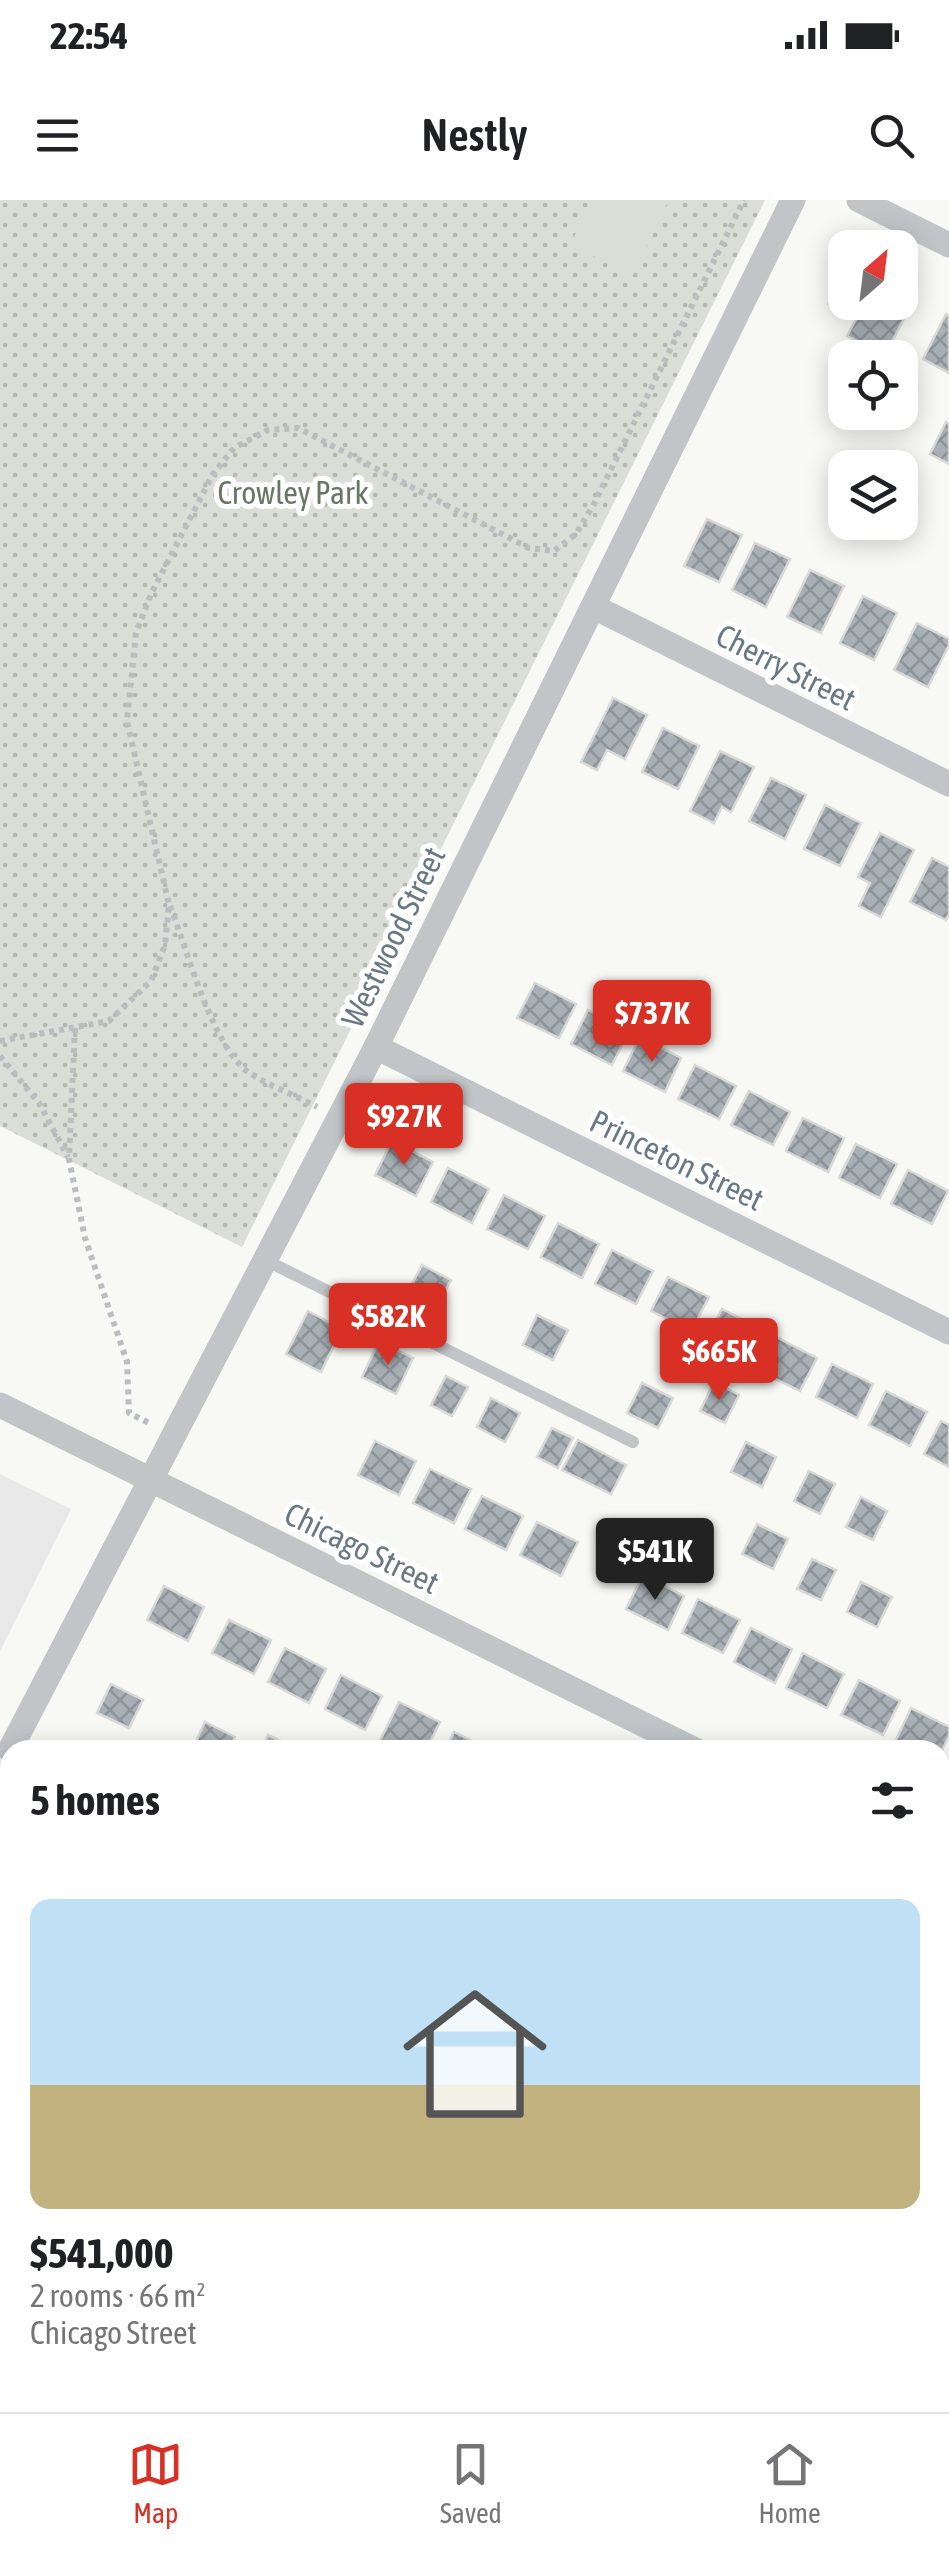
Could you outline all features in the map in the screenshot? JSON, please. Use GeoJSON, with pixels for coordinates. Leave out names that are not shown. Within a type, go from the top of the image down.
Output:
{"type":"FeatureCollection","features":[{"type":"Feature","properties":{"kind":"street","name":"Westwood Street"},"geometry":{"type":"LineString","coordinates":[[15,1740],[376,1047],[794,200]]}},
{"type":"Feature","properties":{"kind":"street"},"geometry":{"type":"LineString","coordinates":[[858,200],[949,245]]}},
{"type":"Feature","properties":{"kind":"street","name":"Cherry Street"},"geometry":{"type":"LineString","coordinates":[[594,607],[949,784]]}},
{"type":"Feature","properties":{"kind":"street","name":"Princeton Street"},"geometry":{"type":"LineString","coordinates":[[376,1047],[949,1332]]}},
{"type":"Feature","properties":{"kind":"street","name":"Chicago Street"},"geometry":{"type":"LineString","coordinates":[[0,1405],[676,1740]]}},
{"type":"Feature","properties":{"kind":"lane"},"geometry":{"type":"LineString","coordinates":[[265,1260],[633,1442]]}},
{"type":"Feature","properties":{"kind":"path"},"geometry":{"type":"LineString","coordinates":[[339,1118],[248,1071],[234,1057],[211,1018],[170,905],[127,721],[136,633],[152,594],[213,474],[234,448],[268,430],[298,428],[529,548],[554,551],[576,534],[594,504],[744,200]]}},
{"type":"Feature","properties":{"kind":"path"},"geometry":{"type":"LineString","coordinates":[[0,1041],[109,1021],[151,981],[165,945],[170,905]]}},
{"type":"Feature","properties":{"kind":"path"},"geometry":{"type":"LineString","coordinates":[[74,1028],[69,1158],[84,1238],[126,1362],[129,1413],[152,1424]]}},
{"type":"Feature","properties":{"kind":"path"},"geometry":{"type":"LineString","coordinates":[[0,1056],[39,1103],[69,1158]]}},
{"type":"Feature","properties":{"kind":"shaded area"},"geometry":{"type":"Polygon","coordinates":[[[0,1474],[71,1509],[0,1651],[0,1474]]]}},
{"type":"Feature","properties":{"kind":"green space","name":"Crowley Park"},"geometry":{"type":"Polygon","coordinates":[[[0,200],[765,200],[242,1247],[0,1126],[0,200]]]}},
{"type":"Feature","properties":{"kind":"green space"},"geometry":{"type":"Polygon","coordinates":[[[592,200],[669,200],[633,275],[570,245],[592,200]]]}},
{"type":"Feature","properties":{"kind":"building"},"geometry":{"type":"Polygon","coordinates":[[[946,314],[949,316],[949,373],[923,359],[946,314]]]}},
{"type":"Feature","properties":{"kind":"building"},"geometry":{"type":"Polygon","coordinates":[[[855,320],[903,320],[893,340],[855,340],[847,336],[855,320]]]}},
{"type":"Feature","properties":{"kind":"building"},"geometry":{"type":"Polygon","coordinates":[[[946,422],[949,424],[949,464],[930,454],[946,422]]]}},
{"type":"Feature","properties":{"kind":"building"},"geometry":{"type":"Polygon","coordinates":[[[707,519],[742,535],[719,582],[684,566],[707,519]]]}},
{"type":"Feature","properties":{"kind":"building"},"geometry":{"type":"Polygon","coordinates":[[[755,543],[790,559],[766,607],[732,590],[755,543]]]}},
{"type":"Feature","properties":{"kind":"building"},"geometry":{"type":"Polygon","coordinates":[[[810,570],[844,586],[821,633],[787,617],[810,570]]]}},
{"type":"Feature","properties":{"kind":"building"},"geometry":{"type":"Polygon","coordinates":[[[863,596],[897,613],[874,660],[840,643],[863,596]]]}},
{"type":"Feature","properties":{"kind":"building"},"geometry":{"type":"Polygon","coordinates":[[[917,623],[949,639],[928,687],[894,670],[917,623]]]}},
{"type":"Feature","properties":{"kind":"building"},"geometry":{"type":"Polygon","coordinates":[[[613,698],[647,715],[625,759],[607,750],[597,770],[581,762],[613,698]]]}},
{"type":"Feature","properties":{"kind":"building"},"geometry":{"type":"Polygon","coordinates":[[[663,728],[699,746],[678,789],[642,772],[663,728]]]}},
{"type":"Feature","properties":{"kind":"building"},"geometry":{"type":"Polygon","coordinates":[[[720,751],[754,767],[731,812],[722,807],[714,823],[690,811],[720,751]]]}},
{"type":"Feature","properties":{"kind":"building"},"geometry":{"type":"Polygon","coordinates":[[[771,778],[806,795],[785,839],[749,821],[771,778]]]}},
{"type":"Feature","properties":{"kind":"building"},"geometry":{"type":"Polygon","coordinates":[[[825,805],[861,823],[840,866],[804,849],[825,805]]]}},
{"type":"Feature","properties":{"kind":"building"},"geometry":{"type":"Polygon","coordinates":[[[880,833],[914,850],[881,917],[859,906],[870,883],[858,877],[880,833]]]}},
{"type":"Feature","properties":{"kind":"building"},"geometry":{"type":"Polygon","coordinates":[[[932,858],[949,867],[946,920],[910,902],[932,858]]]}},
{"type":"Feature","properties":{"kind":"building"},"geometry":{"type":"Polygon","coordinates":[[[535,983],[576,1004],[559,1038],[517,1018],[535,983]]]}},
{"type":"Feature","properties":{"kind":"building"},"geometry":{"type":"Polygon","coordinates":[[[588,1010],[629,1031],[612,1065],[571,1044],[588,1010]]]}},
{"type":"Feature","properties":{"kind":"building"},"geometry":{"type":"Polygon","coordinates":[[[640,1037],[681,1058],[665,1092],[623,1071],[640,1037]]]}},
{"type":"Feature","properties":{"kind":"building"},"geometry":{"type":"Polygon","coordinates":[[[695,1065],[736,1086],[719,1119],[678,1099],[695,1065]]]}},
{"type":"Feature","properties":{"kind":"building"},"geometry":{"type":"Polygon","coordinates":[[[749,1091],[790,1112],[773,1145],[731,1125],[749,1091]]]}},
{"type":"Feature","properties":{"kind":"building"},"geometry":{"type":"Polygon","coordinates":[[[803,1118],[844,1138],[828,1172],[786,1151],[803,1118]]]}},
{"type":"Feature","properties":{"kind":"building"},"geometry":{"type":"Polygon","coordinates":[[[392,1141],[433,1162],[416,1196],[375,1175],[392,1141]]]}},
{"type":"Feature","properties":{"kind":"building"},"geometry":{"type":"Polygon","coordinates":[[[856,1144],[897,1164],[880,1198],[839,1178],[856,1144]]]}},
{"type":"Feature","properties":{"kind":"building"},"geometry":{"type":"Polygon","coordinates":[[[448,1168],[489,1189],[472,1223],[431,1202],[448,1168]]]}},
{"type":"Feature","properties":{"kind":"building"},"geometry":{"type":"Polygon","coordinates":[[[908,1170],[948,1191],[932,1224],[891,1204],[908,1170]]]}},
{"type":"Feature","properties":{"kind":"building"},"geometry":{"type":"Polygon","coordinates":[[[504,1195],[545,1216],[528,1249],[487,1229],[504,1195]]]}},
{"type":"Feature","properties":{"kind":"building"},"geometry":{"type":"Polygon","coordinates":[[[558,1223],[599,1244],[582,1278],[541,1257],[558,1223]]]}},
{"type":"Feature","properties":{"kind":"building"},"geometry":{"type":"Polygon","coordinates":[[[612,1250],[653,1271],[636,1304],[595,1284],[612,1250]]]}},
{"type":"Feature","properties":{"kind":"building"},"geometry":{"type":"Polygon","coordinates":[[[422,1265],[451,1280],[433,1314],[404,1299],[422,1265]]]}},
{"type":"Feature","properties":{"kind":"building"},"geometry":{"type":"Polygon","coordinates":[[[668,1277],[709,1297],[691,1331],[651,1311],[668,1277]]]}},
{"type":"Feature","properties":{"kind":"building"},"geometry":{"type":"Polygon","coordinates":[[[722,1309],[763,1330],[746,1364],[705,1343],[722,1309]]]}},
{"type":"Feature","properties":{"kind":"building"},"geometry":{"type":"Polygon","coordinates":[[[308,1311],[342,1329],[321,1372],[286,1354],[308,1311]]]}},
{"type":"Feature","properties":{"kind":"building"},"geometry":{"type":"Polygon","coordinates":[[[537,1315],[568,1330],[553,1360],[523,1345],[537,1315]]]}},
{"type":"Feature","properties":{"kind":"building"},"geometry":{"type":"Polygon","coordinates":[[[776,1337],[817,1358],[800,1391],[759,1371],[776,1337]]]}},
{"type":"Feature","properties":{"kind":"building"},"geometry":{"type":"Polygon","coordinates":[[[379,1341],[413,1358],[396,1394],[362,1377],[379,1341]]]}},
{"type":"Feature","properties":{"kind":"building"},"geometry":{"type":"Polygon","coordinates":[[[832,1364],[873,1384],[857,1418],[816,1397],[832,1364]]]}},
{"type":"Feature","properties":{"kind":"building"},"geometry":{"type":"Polygon","coordinates":[[[446,1376],[468,1387],[452,1416],[431,1405],[446,1376]]]}},
{"type":"Feature","properties":{"kind":"building"},"geometry":{"type":"Polygon","coordinates":[[[714,1382],[739,1395],[725,1423],[700,1411],[714,1382]]]}},
{"type":"Feature","properties":{"kind":"building"},"geometry":{"type":"Polygon","coordinates":[[[642,1383],[673,1398],[658,1428],[627,1413],[642,1383]]]}},
{"type":"Feature","properties":{"kind":"building"},"geometry":{"type":"Polygon","coordinates":[[[886,1391],[927,1412],[910,1446],[869,1425],[886,1391]]]}},
{"type":"Feature","properties":{"kind":"building"},"geometry":{"type":"Polygon","coordinates":[[[491,1398],[520,1413],[505,1442],[477,1427],[491,1398]]]}},
{"type":"Feature","properties":{"kind":"building"},"geometry":{"type":"Polygon","coordinates":[[[941,1421],[949,1425],[949,1467],[924,1454],[941,1421]]]}},
{"type":"Feature","properties":{"kind":"building"},"geometry":{"type":"Polygon","coordinates":[[[552,1428],[573,1438],[558,1468],[537,1457],[552,1428]]]}},
{"type":"Feature","properties":{"kind":"building"},"geometry":{"type":"Polygon","coordinates":[[[578,1440],[626,1465],[611,1494],[562,1470],[578,1440]]]}},
{"type":"Feature","properties":{"kind":"building"},"geometry":{"type":"Polygon","coordinates":[[[375,1441],[416,1461],[399,1495],[358,1475],[375,1441]]]}},
{"type":"Feature","properties":{"kind":"building"},"geometry":{"type":"Polygon","coordinates":[[[746,1442],[776,1457],[762,1487],[731,1472],[746,1442]]]}},
{"type":"Feature","properties":{"kind":"building"},"geometry":{"type":"Polygon","coordinates":[[[430,1469],[471,1489],[454,1523],[413,1503],[430,1469]]]}},
{"type":"Feature","properties":{"kind":"building"},"geometry":{"type":"Polygon","coordinates":[[[809,1471],[835,1484],[820,1514],[794,1501],[809,1471]]]}},
{"type":"Feature","properties":{"kind":"building"},"geometry":{"type":"Polygon","coordinates":[[[482,1496],[523,1516],[506,1550],[465,1529],[482,1496]]]}},
{"type":"Feature","properties":{"kind":"building"},"geometry":{"type":"Polygon","coordinates":[[[861,1497],[887,1511],[873,1540],[846,1527],[861,1497]]]}},
{"type":"Feature","properties":{"kind":"building"},"geometry":{"type":"Polygon","coordinates":[[[537,1522],[578,1542],[561,1576],[520,1555],[537,1522]]]}},
{"type":"Feature","properties":{"kind":"building"},"geometry":{"type":"Polygon","coordinates":[[[757,1524],[788,1539],[773,1569],[742,1554],[757,1524]]]}},
{"type":"Feature","properties":{"kind":"building"},"geometry":{"type":"Polygon","coordinates":[[[812,1559],[836,1570],[821,1600],[797,1589],[812,1559]]]}},
{"type":"Feature","properties":{"kind":"building"},"geometry":{"type":"Polygon","coordinates":[[[643,1575],[684,1596],[668,1630],[626,1609],[643,1575]]]}},
{"type":"Feature","properties":{"kind":"building"},"geometry":{"type":"Polygon","coordinates":[[[861,1582],[892,1597],[877,1627],[847,1612],[861,1582]]]}},
{"type":"Feature","properties":{"kind":"building"},"geometry":{"type":"Polygon","coordinates":[[[164,1586],[204,1607],[188,1641],[147,1620],[164,1586]]]}},
{"type":"Feature","properties":{"kind":"building"},"geometry":{"type":"Polygon","coordinates":[[[698,1599],[740,1620],[723,1653],[682,1633],[698,1599]]]}},
{"type":"Feature","properties":{"kind":"building"},"geometry":{"type":"Polygon","coordinates":[[[229,1620],[271,1640],[254,1674],[212,1653],[229,1620]]]}},
{"type":"Feature","properties":{"kind":"building"},"geometry":{"type":"Polygon","coordinates":[[[751,1628],[792,1649],[775,1683],[734,1662],[751,1628]]]}},
{"type":"Feature","properties":{"kind":"building"},"geometry":{"type":"Polygon","coordinates":[[[285,1648],[326,1669],[309,1703],[268,1682],[285,1648]]]}},
{"type":"Feature","properties":{"kind":"building"},"geometry":{"type":"Polygon","coordinates":[[[803,1653],[844,1674],[827,1708],[786,1688],[803,1653]]]}},
{"type":"Feature","properties":{"kind":"building"},"geometry":{"type":"Polygon","coordinates":[[[341,1675],[382,1696],[365,1730],[325,1709],[341,1675]]]}},
{"type":"Feature","properties":{"kind":"building"},"geometry":{"type":"Polygon","coordinates":[[[859,1680],[900,1701],[883,1735],[841,1715],[859,1680]]]}},
{"type":"Feature","properties":{"kind":"building"},"geometry":{"type":"Polygon","coordinates":[[[111,1684],[143,1700],[129,1728],[97,1713],[111,1684]]]}},
{"type":"Feature","properties":{"kind":"building"},"geometry":{"type":"Polygon","coordinates":[[[399,1702],[440,1722],[431,1740],[380,1740],[399,1702]]]}},
{"type":"Feature","properties":{"kind":"building"},"geometry":{"type":"Polygon","coordinates":[[[911,1708],[949,1727],[947,1740],[896,1740],[911,1708]]]}},
{"type":"Feature","properties":{"kind":"building"},"geometry":{"type":"Polygon","coordinates":[[[205,1722],[235,1737],[234,1740],[197,1740],[205,1722]]]}},
{"type":"Feature","properties":{"kind":"building"},"geometry":{"type":"Polygon","coordinates":[[[454,1732],[470,1740],[450,1740],[454,1732]]]}}]}
